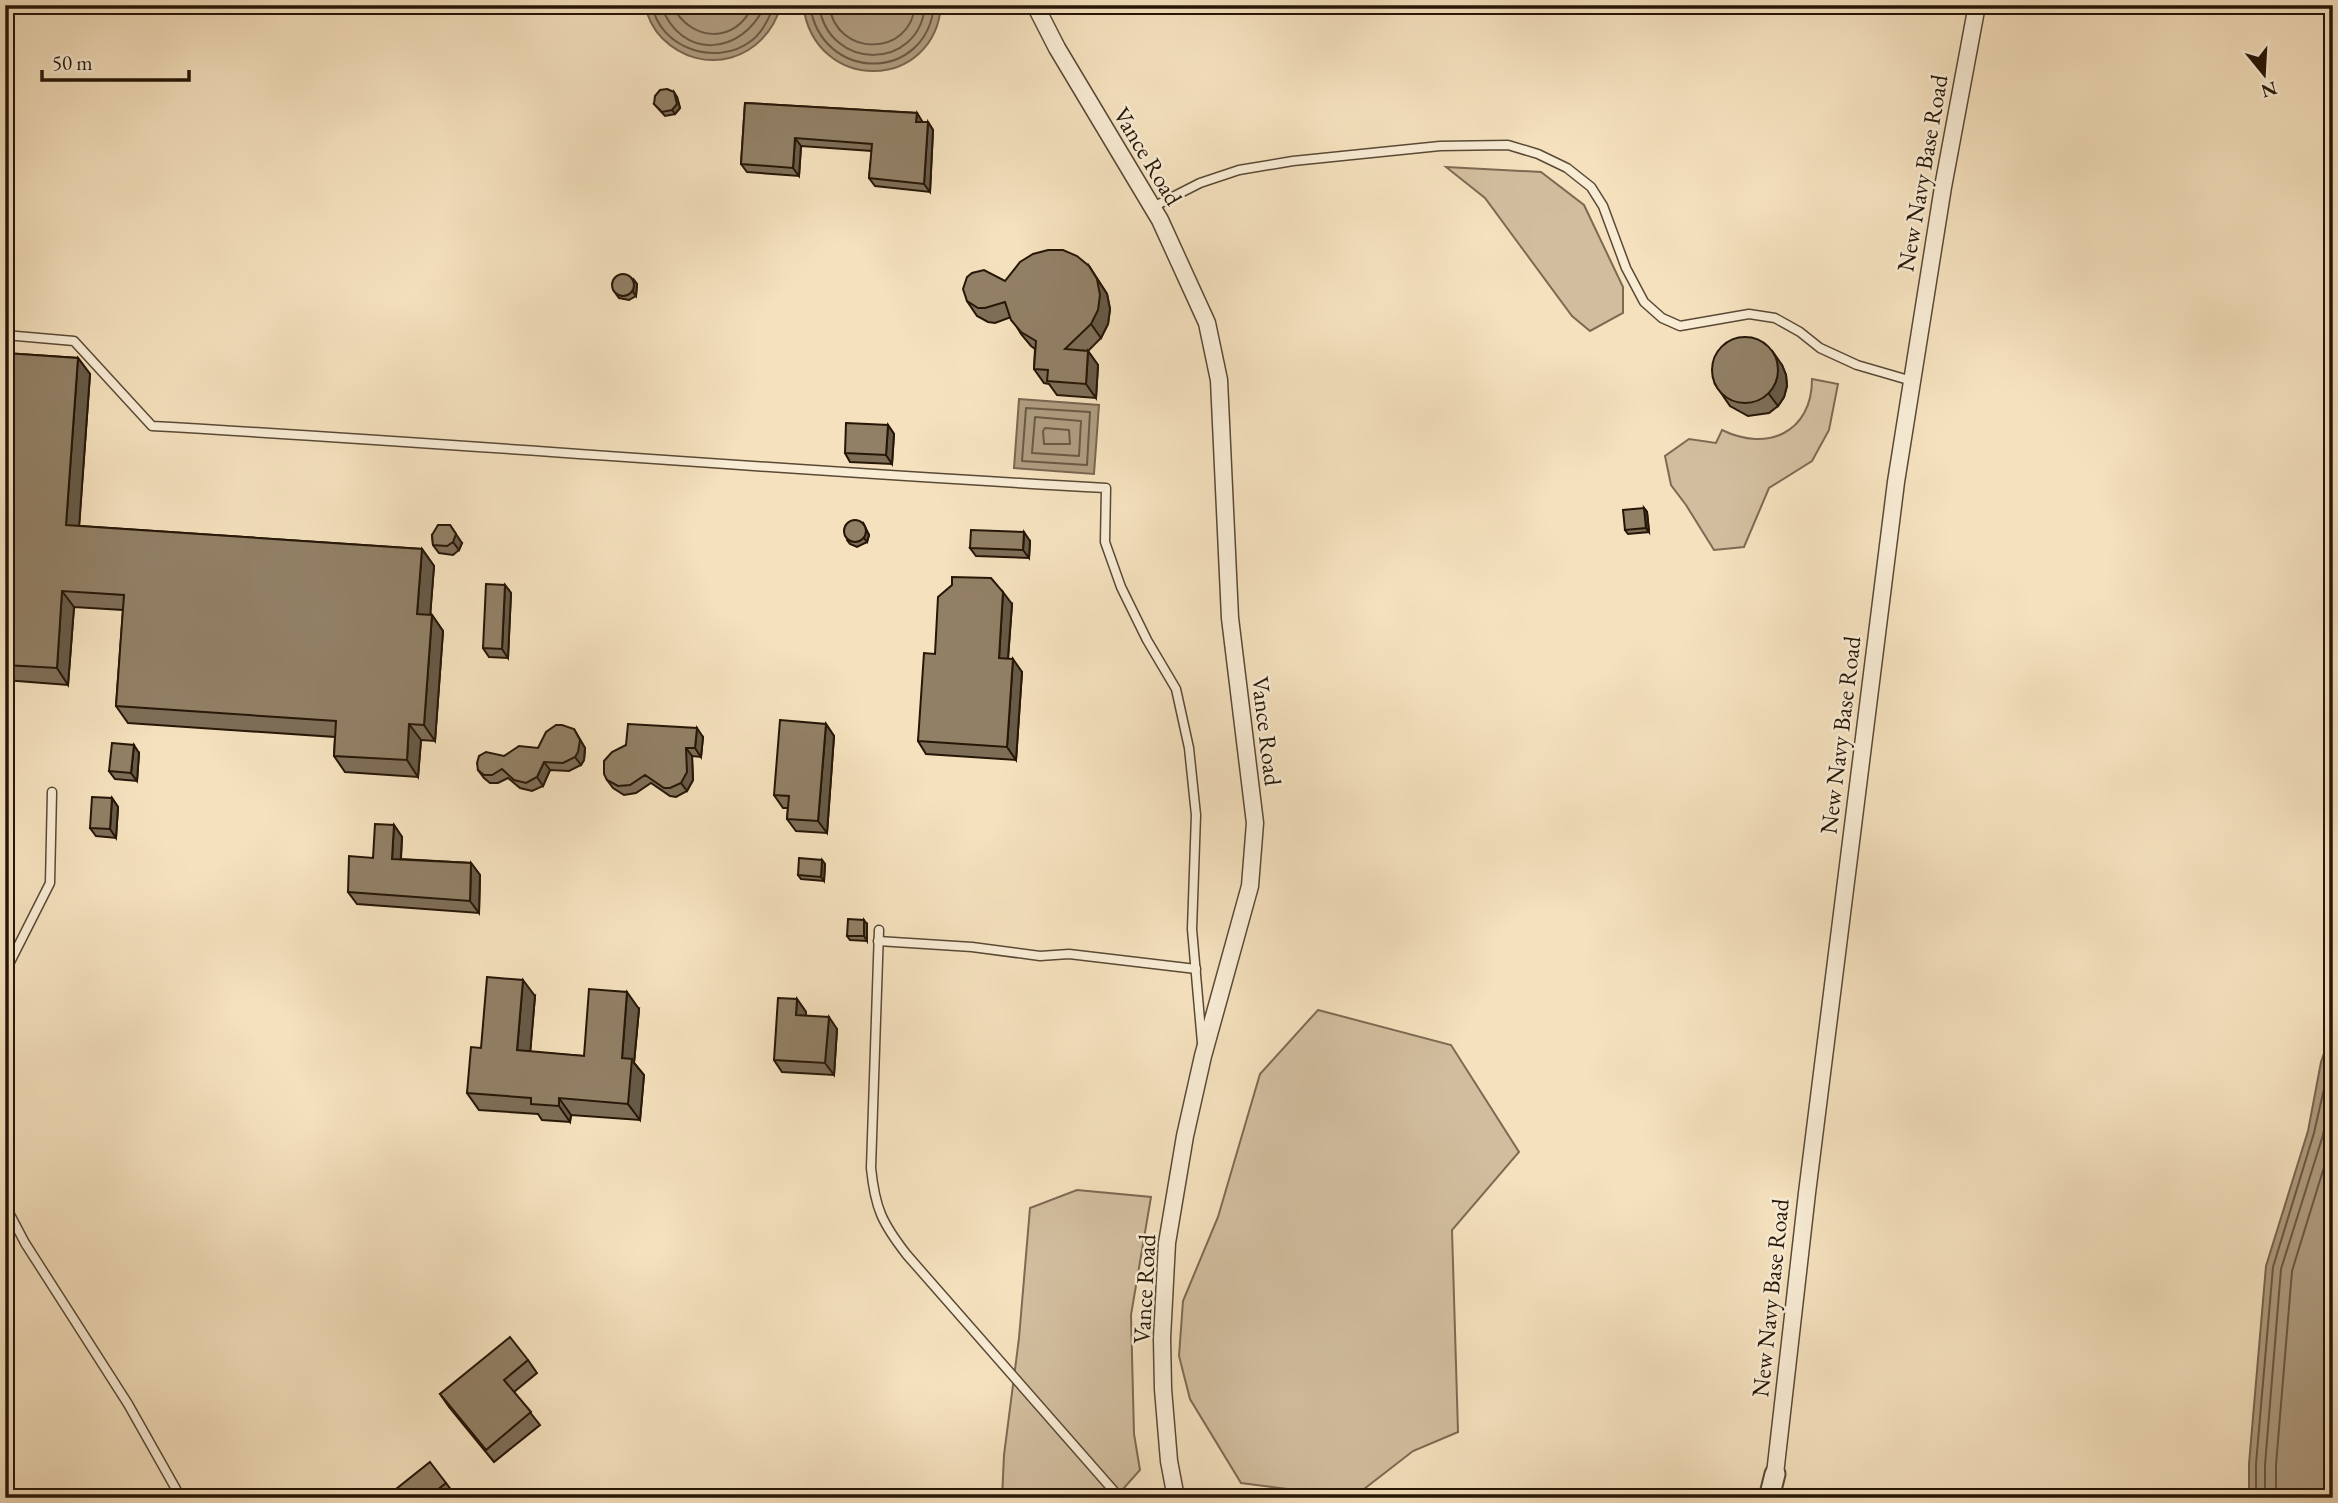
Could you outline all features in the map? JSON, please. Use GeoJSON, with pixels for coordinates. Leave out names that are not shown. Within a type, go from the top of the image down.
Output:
{"type":"FeatureCollection","features":[{"type":"Feature","properties":{"kind":"street","name":"Vance Road"},"geometry":{"type":"LineString","coordinates":[[1035,5],[1057,48],[1153,207],[1207,324],[1219,380],[1230,618],[1255,822],[1250,886],[1203,1056],[1185,1136],[1167,1243],[1163,1389],[1169,1461],[1176,1498]]}},
{"type":"Feature","properties":{"kind":"street","name":"New Navy Base Road"},"geometry":{"type":"LineString","coordinates":[[1772,1498],[1808,1180],[1896,482],[1943,187],[1977,5]]}},
{"type":"Feature","properties":{"kind":"lane"},"geometry":{"type":"LineString","coordinates":[[1153,207],[1200,183],[1239,170],[1293,161],[1440,146],[1508,145],[1538,154],[1567,168],[1591,187],[1603,206],[1626,268],[1644,302],[1662,318],[1680,326],[1749,314],[1775,318],[1800,332],[1820,348],[1857,365],[1912,381]]}},
{"type":"Feature","properties":{"kind":"lane"},"geometry":{"type":"LineString","coordinates":[[5,335],[74,341],[152,426],[1106,488],[1105,542],[1121,587],[1147,640],[1176,688],[1189,748],[1196,815],[1192,929],[1203,1056]]}},
{"type":"Feature","properties":{"kind":"lane"},"geometry":{"type":"LineString","coordinates":[[5,971],[50,883],[52,792]]}},
{"type":"Feature","properties":{"kind":"lane"},"geometry":{"type":"LineString","coordinates":[[878,930],[872,1168],[874,1197],[886,1228],[906,1255],[1120,1498]]}},
{"type":"Feature","properties":{"kind":"lane"},"geometry":{"type":"LineString","coordinates":[[878,941],[972,947],[1040,956],[1069,954],[1196,969]]}},
{"type":"Feature","properties":{"kind":"lane"},"geometry":{"type":"LineString","coordinates":[[5,1205],[24,1243],[128,1404],[181,1497]]}},
{"type":"Feature","properties":{"kind":"shaded area"},"geometry":{"type":"Polygon","coordinates":[[[1446,167],[1541,172],[1584,205],[1623,287],[1623,313],[1590,331],[1572,316],[1485,198],[1446,167]]]}},
{"type":"Feature","properties":{"kind":"shaded area"},"geometry":{"type":"Polygon","coordinates":[[[1812,379],[1838,384],[1829,430],[1812,461],[1769,488],[1744,547],[1714,550],[1671,485],[1665,456],[1689,439],[1716,443],[1722,430],[1755,439],[1784,433],[1795,425],[1804,413],[1810,398],[1812,379]]]}},
{"type":"Feature","properties":{"kind":"shaded area"},"geometry":{"type":"Polygon","coordinates":[[[1318,1010],[1451,1045],[1519,1152],[1452,1230],[1458,1432],[1413,1451],[1364,1489],[1295,1490],[1241,1483],[1190,1399],[1179,1356],[1183,1301],[1218,1217],[1260,1074],[1318,1010]]]}},
{"type":"Feature","properties":{"kind":"shaded area"},"geometry":{"type":"Polygon","coordinates":[[[1077,1190],[1151,1197],[1131,1315],[1134,1434],[1140,1470],[1115,1498],[1002,1498],[1004,1455],[1019,1338],[1030,1208],[1077,1190]]]}},
{"type":"Feature","properties":{"kind":"water"},"geometry":{"type":"Polygon","coordinates":[[[645,5],[781,5],[773,24],[762,39],[731,58],[714,60],[696,58],[678,51],[656,31],[645,5]]]}},
{"type":"Feature","properties":{"kind":"water"},"geometry":{"type":"Polygon","coordinates":[[[803,5],[941,5],[934,33],[919,54],[898,67],[874,71],[850,67],[829,55],[812,34],[803,5]]]}},
{"type":"Feature","properties":{"kind":"water"},"geometry":{"type":"Polygon","coordinates":[[[1019,399],[1099,405],[1094,474],[1014,468],[1019,399]]]}},
{"type":"Feature","properties":{"kind":"water"},"geometry":{"type":"Polygon","coordinates":[[[2333,1028],[2333,1498],[2249,1498],[2249,1464],[2266,1266],[2308,1131],[2321,1062],[2333,1028]]]}},
{"type":"Feature","properties":{"kind":"building"},"geometry":{"type":"Polygon","coordinates":[[[660,90],[674,92],[677,104],[672,110],[662,112],[654,104],[655,96],[660,90]]]}},
{"type":"Feature","properties":{"kind":"building"},"geometry":{"type":"Polygon","coordinates":[[[745,103],[917,113],[916,122],[928,122],[924,184],[869,178],[872,144],[795,138],[793,168],[741,164],[745,103]]]}},
{"type":"Feature","properties":{"kind":"building"},"geometry":{"type":"Polygon","coordinates":[[[1063,250],[1077,256],[1089,266],[1097,279],[1100,295],[1098,310],[1091,324],[1065,349],[1088,351],[1086,384],[1047,381],[1048,370],[1034,369],[1036,341],[1021,332],[1011,320],[1005,302],[978,308],[967,301],[963,289],[967,277],[972,273],[984,270],[1005,281],[1020,262],[1033,254],[1063,250]]]}},
{"type":"Feature","properties":{"kind":"building"},"geometry":{"type":"Polygon","coordinates":[[[623,274],[631,277],[634,285],[631,293],[623,296],[615,293],[612,285],[615,277],[623,274]]]}},
{"type":"Feature","properties":{"kind":"building"},"geometry":{"type":"Polygon","coordinates":[[[1745,337],[1768,347],[1778,370],[1768,393],[1745,403],[1722,393],[1712,370],[1722,347],[1745,337]]]}},
{"type":"Feature","properties":{"kind":"building"},"geometry":{"type":"Polygon","coordinates":[[[5,353],[78,358],[66,525],[422,549],[417,614],[432,615],[424,725],[409,724],[407,760],[334,756],[336,721],[116,706],[124,595],[62,591],[57,668],[5,665],[5,353]]]}},
{"type":"Feature","properties":{"kind":"building"},"geometry":{"type":"Polygon","coordinates":[[[846,423],[888,425],[886,455],[845,453],[846,423]]]}},
{"type":"Feature","properties":{"kind":"building"},"geometry":{"type":"Polygon","coordinates":[[[1644,508],[1646,528],[1625,530],[1623,510],[1644,508]]]}},
{"type":"Feature","properties":{"kind":"building"},"geometry":{"type":"Polygon","coordinates":[[[855,520],[863,523],[866,531],[863,539],[855,542],[847,539],[844,531],[847,523],[855,520]]]}},
{"type":"Feature","properties":{"kind":"building"},"geometry":{"type":"Polygon","coordinates":[[[438,525],[450,525],[456,534],[453,542],[447,546],[433,545],[432,535],[438,525]]]}},
{"type":"Feature","properties":{"kind":"building"},"geometry":{"type":"Polygon","coordinates":[[[971,530],[1024,532],[1023,550],[970,548],[971,530]]]}},
{"type":"Feature","properties":{"kind":"building"},"geometry":{"type":"Polygon","coordinates":[[[952,577],[991,578],[1003,592],[999,658],[1013,659],[1007,747],[918,741],[924,653],[935,654],[938,597],[952,585],[952,577]]]}},
{"type":"Feature","properties":{"kind":"building"},"geometry":{"type":"Polygon","coordinates":[[[486,584],[505,585],[502,649],[483,648],[486,584]]]}},
{"type":"Feature","properties":{"kind":"building"},"geometry":{"type":"Polygon","coordinates":[[[780,720],[826,724],[818,821],[787,819],[789,796],[774,795],[780,720]]]}},
{"type":"Feature","properties":{"kind":"building"},"geometry":{"type":"Polygon","coordinates":[[[628,724],[697,728],[695,748],[686,748],[687,772],[681,783],[664,788],[645,775],[630,785],[618,786],[607,780],[604,761],[612,752],[626,745],[628,724]]]}},
{"type":"Feature","properties":{"kind":"building"},"geometry":{"type":"Polygon","coordinates":[[[556,725],[574,729],[580,740],[575,757],[563,763],[544,762],[537,777],[526,783],[514,780],[502,769],[492,775],[484,775],[478,770],[479,756],[486,752],[504,756],[519,746],[538,748],[546,732],[556,725]]]}},
{"type":"Feature","properties":{"kind":"building"},"geometry":{"type":"Polygon","coordinates":[[[112,743],[134,745],[131,773],[109,771],[112,743]]]}},
{"type":"Feature","properties":{"kind":"building"},"geometry":{"type":"Polygon","coordinates":[[[92,797],[112,798],[110,829],[90,828],[92,797]]]}},
{"type":"Feature","properties":{"kind":"building"},"geometry":{"type":"Polygon","coordinates":[[[375,824],[394,825],[392,859],[471,863],[470,901],[348,892],[349,856],[373,858],[375,824]]]}},
{"type":"Feature","properties":{"kind":"building"},"geometry":{"type":"Polygon","coordinates":[[[799,858],[822,860],[821,877],[798,875],[799,858]]]}},
{"type":"Feature","properties":{"kind":"building"},"geometry":{"type":"Polygon","coordinates":[[[848,919],[864,920],[864,936],[847,936],[848,919]]]}},
{"type":"Feature","properties":{"kind":"building"},"geometry":{"type":"Polygon","coordinates":[[[487,977],[523,980],[517,1050],[584,1056],[589,989],[627,992],[622,1058],[632,1059],[628,1104],[559,1098],[559,1106],[531,1104],[531,1098],[467,1093],[471,1047],[481,1048],[487,977]]]}},
{"type":"Feature","properties":{"kind":"building"},"geometry":{"type":"Polygon","coordinates":[[[778,998],[797,999],[796,1015],[829,1017],[825,1063],[774,1060],[778,998]]]}},
{"type":"Feature","properties":{"kind":"building"},"geometry":{"type":"Polygon","coordinates":[[[510,1337],[528,1360],[504,1380],[531,1412],[486,1450],[440,1394],[510,1337]]]}},
{"type":"Feature","properties":{"kind":"building"},"geometry":{"type":"Polygon","coordinates":[[[430,1462],[446,1483],[427,1498],[394,1498],[391,1493],[430,1462]]]}}]}
